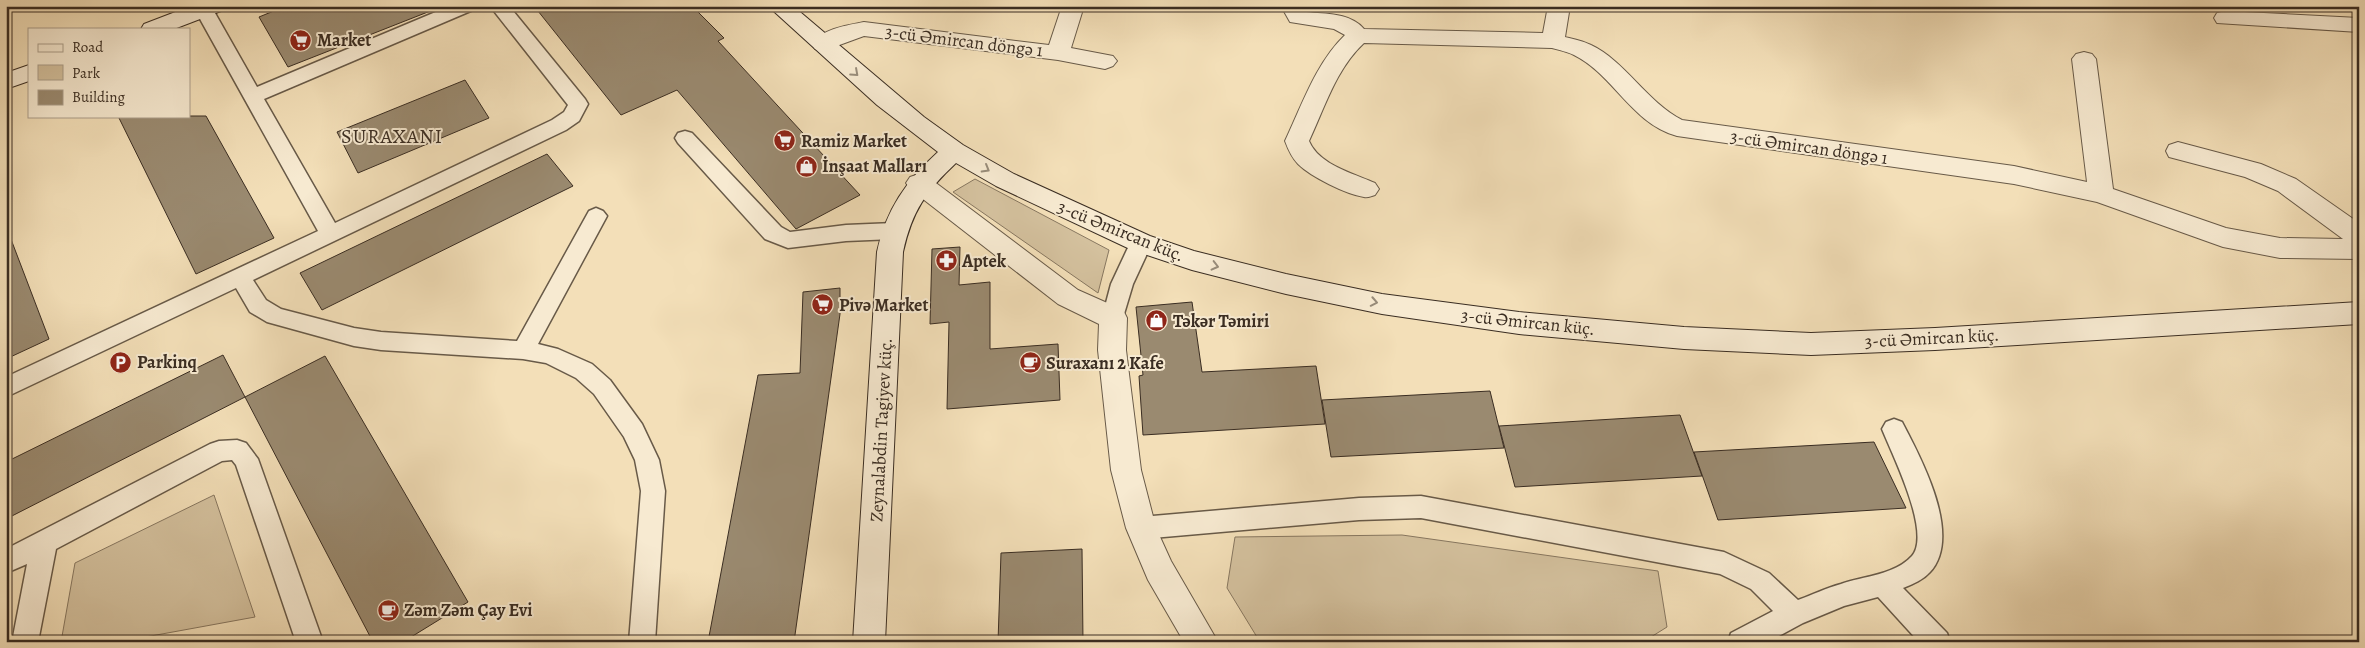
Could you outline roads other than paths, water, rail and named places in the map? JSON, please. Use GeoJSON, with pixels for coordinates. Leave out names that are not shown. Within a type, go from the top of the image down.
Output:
{"type":"FeatureCollection","features":[{"type":"Feature","properties":{"kind":"street","name":"3-cü Əmircan küç."},"geometry":{"type":"LineString","coordinates":[[779,6],[885,99],[954,151],[1005,180],[1141,243],[1192,260],[1276,282],[1382,304],[1519,324],[1684,338],[1811,344],[1935,339],[2359,313]]}},
{"type":"Feature","properties":{"kind":"street","name":"3-cü Əmircan döngə 1"},"geometry":{"type":"LineString","coordinates":[[823,44],[846,33],[864,29],[1058,53],[1073,6]]}},
{"type":"Feature","properties":{"kind":"street"},"geometry":{"type":"LineString","coordinates":[[1292,6],[1298,17],[1311,21],[1340,22],[1354,29],[1358,36],[1341,52],[1330,70],[1297,141],[1300,152],[1317,166],[1366,189]]}},
{"type":"Feature","properties":{"kind":"street"},"geometry":{"type":"LineString","coordinates":[[1553,40],[1559,6]]}},
{"type":"Feature","properties":{"kind":"street"},"geometry":{"type":"LineString","coordinates":[[155,28],[210,8]]}},
{"type":"Feature","properties":{"kind":"street"},"geometry":{"type":"LineString","coordinates":[[2225,18],[2359,25]]}},
{"type":"Feature","properties":{"kind":"street","name":"3-cü Əmircan döngə 1"},"geometry":{"type":"LineString","coordinates":[[1358,36],[1553,40],[1583,50],[1604,66],[1658,118],[1677,128],[2014,175],[2101,194],[2223,237],[2280,248],[2359,249]]}},
{"type":"Feature","properties":{"kind":"street"},"geometry":{"type":"LineString","coordinates":[[1058,53],[1105,61]]}},
{"type":"Feature","properties":{"kind":"street"},"geometry":{"type":"LineString","coordinates":[[2084,58],[2101,194]]}},
{"type":"Feature","properties":{"kind":"street"},"geometry":{"type":"LineString","coordinates":[[6,81],[28,73]]}},
{"type":"Feature","properties":{"kind":"street","name":"Zeynalabdin Tagiyev küç."},"geometry":{"type":"LineString","coordinates":[[869,642],[890,252],[894,231],[903,207],[919,183],[954,151]]}},
{"type":"Feature","properties":{"kind":"street"},"geometry":{"type":"LineString","coordinates":[[2178,151],[2252,170],[2287,185],[2359,237]]}},
{"type":"Feature","properties":{"kind":"street"},"geometry":{"type":"LineString","coordinates":[[919,183],[1068,297],[1113,318],[1112,350],[1126,470],[1141,528],[1159,570],[1202,642]]}},
{"type":"Feature","properties":{"kind":"lane"},"geometry":{"type":"LineString","coordinates":[[253,96],[467,6]]}},
{"type":"Feature","properties":{"kind":"lane"},"geometry":{"type":"LineString","coordinates":[[6,388],[331,235],[559,125],[572,116],[578,104],[499,6]]}},
{"type":"Feature","properties":{"kind":"lane"},"geometry":{"type":"LineString","coordinates":[[210,8],[253,96],[331,235]]}},
{"type":"Feature","properties":{"kind":"lane"},"geometry":{"type":"LineString","coordinates":[[685,138],[774,233],[788,240],[846,233],[894,231]]}},
{"type":"Feature","properties":{"kind":"lane"},"geometry":{"type":"LineString","coordinates":[[523,350],[596,216]]}},
{"type":"Feature","properties":{"kind":"lane"},"geometry":{"type":"LineString","coordinates":[[1113,318],[1122,284],[1141,243]]}},
{"type":"Feature","properties":{"kind":"lane"},"geometry":{"type":"LineString","coordinates":[[241,278],[258,306],[275,316],[354,337],[381,341],[523,350],[559,359],[584,371],[602,387],[634,431],[647,460],[653,491],[642,642]]}},
{"type":"Feature","properties":{"kind":"lane"},"geometry":{"type":"LineString","coordinates":[[1741,642],[1794,614],[1842,595],[1882,584],[1909,573],[1925,560],[1931,537],[1922,497],[1894,429]]}},
{"type":"Feature","properties":{"kind":"lane"},"geometry":{"type":"LineString","coordinates":[[6,562],[219,452],[237,450],[246,459],[310,642]]}},
{"type":"Feature","properties":{"kind":"lane"},"geometry":{"type":"LineString","coordinates":[[1141,528],[1359,509],[1422,507],[1724,563],[1760,581],[1794,614]]}},
{"type":"Feature","properties":{"kind":"lane"},"geometry":{"type":"LineString","coordinates":[[25,642],[44,542]]}},
{"type":"Feature","properties":{"kind":"lane"},"geometry":{"type":"LineString","coordinates":[[1882,584],[1937,642]]}},
{"type":"Feature","properties":{"kind":"place","name":"Market"},"geometry":{"type":"Point","coordinates":[301,40]}},
{"type":"Feature","properties":{"kind":"place","name":"Ramiz Market"},"geometry":{"type":"Point","coordinates":[785,141]}},
{"type":"Feature","properties":{"kind":"place","name":"İnşaat Malları"},"geometry":{"type":"Point","coordinates":[806,166]}},
{"type":"Feature","properties":{"kind":"place","name":"Aptek"},"geometry":{"type":"Point","coordinates":[946,261]}},
{"type":"Feature","properties":{"kind":"place","name":"Pivə Market"},"geometry":{"type":"Point","coordinates":[823,305]}},
{"type":"Feature","properties":{"kind":"place","name":"Təkər Təmiri"},"geometry":{"type":"Point","coordinates":[1157,321]}},
{"type":"Feature","properties":{"kind":"place","name":"Parkinq"},"geometry":{"type":"Point","coordinates":[121,362]}},
{"type":"Feature","properties":{"kind":"place","name":"Suraxanı 2 Kafe"},"geometry":{"type":"Point","coordinates":[1030,363]}},
{"type":"Feature","properties":{"kind":"place","name":"Zəm Zəm Çay Evi"},"geometry":{"type":"Point","coordinates":[388,610]}},
{"type":"Feature","properties":{"kind":"district","name":"SURAXANI"},"geometry":{"type":"Point","coordinates":[392,136]}}]}
